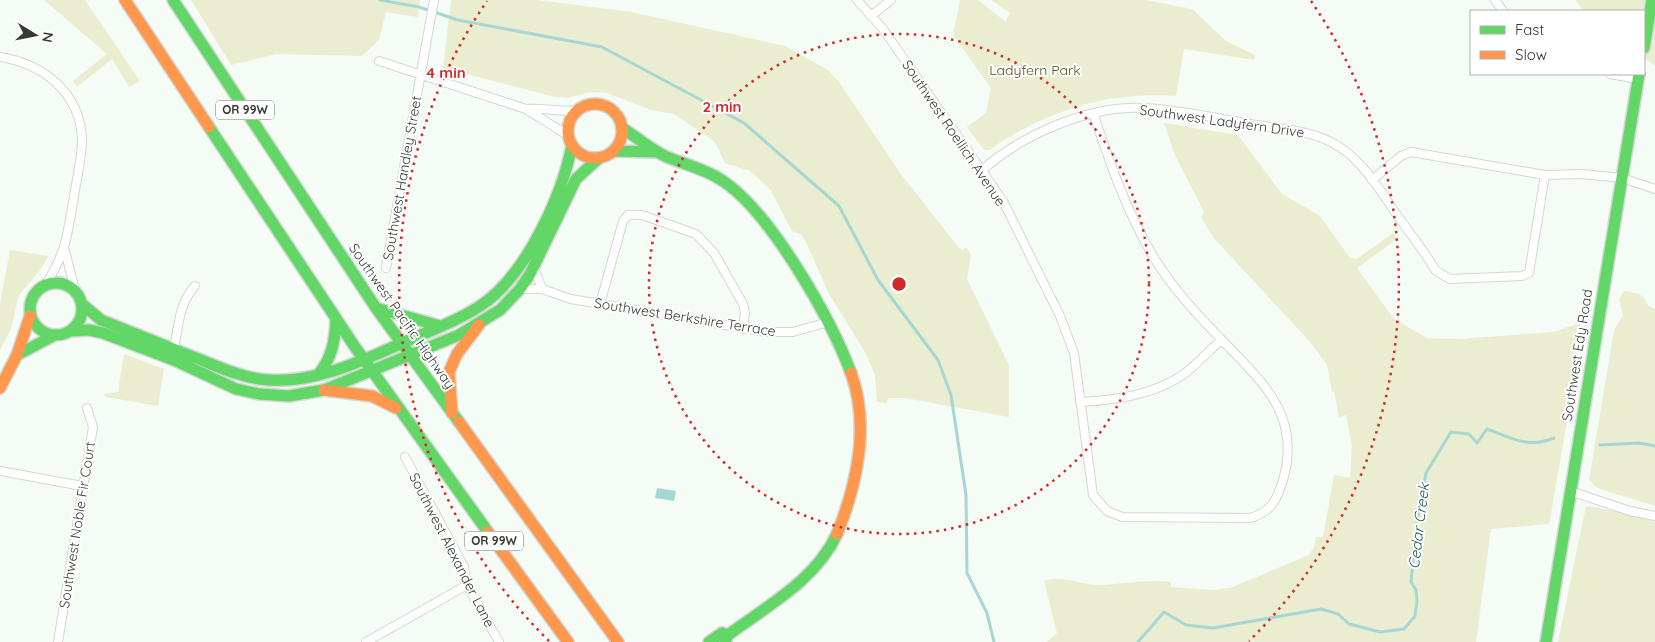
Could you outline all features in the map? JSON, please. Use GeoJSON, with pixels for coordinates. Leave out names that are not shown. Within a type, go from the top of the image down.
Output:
{"type":"FeatureCollection","features":[{"type":"Feature","properties":{"kind":"main road","name":"OR 99W"},"geometry":{"type":"LineString","coordinates":[[125,0],[336,320],[568,642]]}},
{"type":"Feature","properties":{"kind":"main road","name":"Southwest Pacific Highway"},"geometry":{"type":"LineString","coordinates":[[173,0],[409,356],[618,642]]}},
{"type":"Feature","properties":{"kind":"main road"},"geometry":{"type":"LineString","coordinates":[[1645,42],[1652,0]]}},
{"type":"Feature","properties":{"kind":"main road","name":"Southwest Edy Road"},"geometry":{"type":"LineString","coordinates":[[1546,642],[1639,77]]}},
{"type":"Feature","properties":{"kind":"main road"},"geometry":{"type":"LineString","coordinates":[[0,388],[17,355],[30,316],[32,298],[45,285],[59,283],[75,290],[82,304],[101,320],[229,372],[253,378],[286,380],[318,375],[363,359],[440,326],[467,313],[493,297],[522,263],[564,180],[570,141],[571,119],[579,110],[594,105],[602,106],[615,114],[622,128],[657,152],[723,181],[761,215],[788,253],[836,335],[852,378],[861,413],[860,437],[844,520],[829,550],[807,577],[727,638],[721,633],[709,642]]}},
{"type":"Feature","properties":{"kind":"main road"},"geometry":{"type":"LineString","coordinates":[[614,151],[619,144],[622,128]]}},
{"type":"Feature","properties":{"kind":"main road"},"geometry":{"type":"LineString","coordinates":[[570,141],[584,156],[599,158]]}},
{"type":"Feature","properties":{"kind":"main road"},"geometry":{"type":"LineString","coordinates":[[17,355],[26,352],[36,342],[53,336],[70,331],[89,330],[174,360],[236,389],[259,394],[289,396],[324,390],[409,356],[478,325],[500,310],[520,289],[534,268],[576,179],[599,158],[614,151],[657,152]]}},
{"type":"Feature","properties":{"kind":"main road"},"geometry":{"type":"LineString","coordinates":[[70,331],[81,320],[82,304]]}},
{"type":"Feature","properties":{"kind":"main road"},"geometry":{"type":"LineString","coordinates":[[376,308],[398,316],[440,326]]}},
{"type":"Feature","properties":{"kind":"main road"},"geometry":{"type":"LineString","coordinates":[[30,316],[38,330],[53,336]]}},
{"type":"Feature","properties":{"kind":"main road"},"geometry":{"type":"LineString","coordinates":[[318,375],[327,366],[334,352],[336,320]]}},
{"type":"Feature","properties":{"kind":"main road"},"geometry":{"type":"LineString","coordinates":[[452,414],[449,372],[457,354],[478,325]]}},
{"type":"Feature","properties":{"kind":"main road"},"geometry":{"type":"LineString","coordinates":[[324,390],[372,396],[400,411]]}},
{"type":"Feature","properties":{"kind":"street","name":"Southwest Handley Street"},"geometry":{"type":"LineString","coordinates":[[386,268],[434,0]]}},
{"type":"Feature","properties":{"kind":"street","name":"Southwest Roellich Avenue"},"geometry":{"type":"LineString","coordinates":[[857,0],[872,15],[1003,201],[1060,316],[1074,353],[1093,495],[1107,511],[1129,517],[1250,518],[1263,514],[1272,506],[1278,496],[1286,469],[1288,440],[1278,409],[1267,388],[1221,340]]}},
{"type":"Feature","properties":{"kind":"street"},"geometry":{"type":"LineString","coordinates":[[872,15],[890,0]]}},
{"type":"Feature","properties":{"kind":"street"},"geometry":{"type":"LineString","coordinates":[[0,57],[27,63],[46,73],[65,93],[76,113],[81,131],[81,154],[65,251],[45,285]]}},
{"type":"Feature","properties":{"kind":"street"},"geometry":{"type":"LineString","coordinates":[[379,61],[526,109],[570,141]]}},
{"type":"Feature","properties":{"kind":"street"},"geometry":{"type":"LineString","coordinates":[[1620,75],[1639,77]]}},
{"type":"Feature","properties":{"kind":"street"},"geometry":{"type":"LineString","coordinates":[[526,109],[536,108],[561,112],[579,110]]}},
{"type":"Feature","properties":{"kind":"street","name":"Southwest Ladyfern Drive"},"geometry":{"type":"LineString","coordinates":[[982,170],[995,159],[1028,139],[1068,122],[1114,110],[1146,108],[1305,133],[1341,148],[1361,166],[1440,275],[1450,279],[1522,276],[1530,273],[1545,174]]}},
{"type":"Feature","properties":{"kind":"street"},"geometry":{"type":"LineString","coordinates":[[1080,402],[1117,400],[1157,388],[1184,374],[1221,340],[1190,305],[1159,265],[1131,213],[1112,170],[1094,114]]}},
{"type":"Feature","properties":{"kind":"street"},"geometry":{"type":"LineString","coordinates":[[1372,180],[1401,156],[1411,152],[1545,174],[1582,174],[1622,178],[1655,189]]}},
{"type":"Feature","properties":{"kind":"street"},"geometry":{"type":"LineString","coordinates":[[600,304],[623,221],[628,215],[637,214],[691,232],[706,242],[743,304],[745,312],[743,329]]}},
{"type":"Feature","properties":{"kind":"street"},"geometry":{"type":"LineString","coordinates":[[65,251],[75,290]]}},
{"type":"Feature","properties":{"kind":"street"},"geometry":{"type":"LineString","coordinates":[[534,268],[542,289]]}},
{"type":"Feature","properties":{"kind":"street"},"geometry":{"type":"LineString","coordinates":[[174,350],[183,303],[194,286]]}},
{"type":"Feature","properties":{"kind":"street","name":"Southwest Berkshire Terrace"},"geometry":{"type":"LineString","coordinates":[[520,289],[542,289],[563,297],[743,329],[784,333],[828,322]]}},
{"type":"Feature","properties":{"kind":"street","name":"Southwest Noble Fir Court"},"geometry":{"type":"LineString","coordinates":[[58,642],[93,427],[87,408]]}},
{"type":"Feature","properties":{"kind":"street","name":"Southwest Alexander Lane"},"geometry":{"type":"LineString","coordinates":[[405,457],[464,567],[467,585],[500,642]]}},
{"type":"Feature","properties":{"kind":"street"},"geometry":{"type":"LineString","coordinates":[[0,471],[82,486]]}},
{"type":"Feature","properties":{"kind":"street"},"geometry":{"type":"LineString","coordinates":[[1570,491],[1630,511],[1655,516]]}},
{"type":"Feature","properties":{"kind":"street"},"geometry":{"type":"LineString","coordinates":[[366,642],[467,585]]}},
{"type":"Feature","properties":{"kind":"green space"},"geometry":{"type":"Polygon","coordinates":[[[44,0],[85,0],[140,81],[129,87],[112,59],[77,87],[73,81],[107,54],[44,0]]]}},
{"type":"Feature","properties":{"kind":"green space"},"geometry":{"type":"Polygon","coordinates":[[[191,0],[420,0],[418,17],[386,12],[379,40],[362,56],[276,54],[231,65],[191,0]]]}},
{"type":"Feature","properties":{"kind":"green space"},"geometry":{"type":"Polygon","coordinates":[[[451,0],[538,0],[631,12],[785,46],[828,70],[839,82],[900,173],[959,248],[963,250],[966,247],[971,255],[967,279],[1009,365],[1009,417],[905,398],[888,398],[887,403],[877,402],[875,375],[866,354],[828,292],[802,235],[792,231],[770,189],[750,171],[725,163],[715,142],[674,114],[651,110],[607,93],[590,92],[568,98],[555,97],[443,68],[451,0]]]}},
{"type":"Feature","properties":{"kind":"green space","name":"Ladyfern Park"},"geometry":{"type":"Polygon","coordinates":[[[960,0],[978,0],[1006,22],[1010,13],[991,0],[1147,0],[1192,9],[1226,41],[1255,55],[1254,60],[1184,49],[1176,96],[1150,95],[1125,97],[1078,106],[1032,124],[989,150],[984,150],[967,127],[986,113],[991,88],[953,35],[960,0]]]}},
{"type":"Feature","properties":{"kind":"green space"},"geometry":{"type":"Polygon","coordinates":[[[1575,0],[1655,0],[1655,66],[1645,59],[1645,10],[1583,10],[1575,0]]]}},
{"type":"Feature","properties":{"kind":"green space"},"geometry":{"type":"Polygon","coordinates":[[[1164,123],[1238,135],[1282,194],[1320,216],[1350,258],[1357,259],[1393,233],[1397,239],[1357,268],[1394,319],[1427,338],[1459,339],[1553,332],[1580,323],[1569,408],[1549,524],[1491,529],[1476,642],[1047,642],[1057,633],[1044,581],[1066,579],[1086,584],[1101,585],[1162,581],[1171,582],[1171,587],[1211,590],[1230,588],[1309,555],[1314,547],[1316,537],[1323,537],[1334,475],[1350,478],[1352,445],[1346,415],[1339,417],[1327,365],[1311,343],[1213,237],[1201,217],[1204,213],[1175,155],[1164,123]]]}},
{"type":"Feature","properties":{"kind":"green space"},"geometry":{"type":"Polygon","coordinates":[[[10,250],[48,256],[41,269],[19,295],[11,329],[0,350],[0,304],[10,250]]]}},
{"type":"Feature","properties":{"kind":"green space"},"geometry":{"type":"Polygon","coordinates":[[[1624,291],[1639,294],[1644,298],[1648,306],[1655,309],[1655,506],[1597,488],[1589,480],[1614,330],[1623,315],[1619,299],[1624,291]]]}},
{"type":"Feature","properties":{"kind":"green space"},"geometry":{"type":"Polygon","coordinates":[[[124,354],[164,369],[158,406],[106,397],[104,394],[118,392],[124,354]]]}},
{"type":"Feature","properties":{"kind":"green space"},"geometry":{"type":"Polygon","coordinates":[[[1586,506],[1655,518],[1655,642],[1558,642],[1586,506]]]}},
{"type":"Feature","properties":{"kind":"water"},"geometry":{"type":"Polygon","coordinates":[[[657,488],[676,491],[674,501],[655,498],[657,488]]]}},
{"type":"Feature","properties":{"kind":"waterway"},"geometry":{"type":"LineString","coordinates":[[380,0],[419,7],[458,20],[602,47],[744,123],[839,206],[878,280],[938,360],[951,395],[966,495],[967,573],[987,613],[994,642]]}},
{"type":"Feature","properties":{"kind":"waterway","name":"Cedar Creek"},"geometry":{"type":"LineString","coordinates":[[1138,642],[1164,612],[1186,625],[1213,628],[1321,609],[1338,614],[1349,624],[1380,632],[1404,629],[1415,616],[1416,590],[1411,582],[1416,527],[1426,473],[1451,432],[1469,434],[1477,443],[1487,429],[1520,441],[1536,442],[1554,438]]}},
{"type":"Feature","properties":{"kind":"waterway","name":"Cedar Creek"},"geometry":{"type":"LineString","coordinates":[[1600,445],[1639,443],[1655,446]]}},
{"type":"Feature","properties":{"kind":"traffic: fast"},"geometry":{"type":"LineString","coordinates":[[173,0],[376,308],[459,422]]}},
{"type":"Feature","properties":{"kind":"traffic: fast"},"geometry":{"type":"LineString","coordinates":[[1645,42],[1652,0]]}},
{"type":"Feature","properties":{"kind":"traffic: fast"},"geometry":{"type":"LineString","coordinates":[[1546,642],[1639,75]]}},
{"type":"Feature","properties":{"kind":"traffic: fast"},"geometry":{"type":"LineString","coordinates":[[209,127],[355,347],[488,532]]}},
{"type":"Feature","properties":{"kind":"traffic: fast"},"geometry":{"type":"LineString","coordinates":[[622,128],[661,154],[716,177],[741,196],[760,217],[798,269],[829,325],[851,373]]}},
{"type":"Feature","properties":{"kind":"traffic: fast"},"geometry":{"type":"LineString","coordinates":[[82,304],[101,320],[240,375],[258,379],[284,380],[300,379],[331,372],[362,361],[449,323],[483,304],[499,290],[528,254],[540,232],[560,187],[572,145]]}},
{"type":"Feature","properties":{"kind":"traffic: fast"},"geometry":{"type":"LineString","coordinates":[[614,151],[657,152]]}},
{"type":"Feature","properties":{"kind":"traffic: fast"},"geometry":{"type":"LineString","coordinates":[[70,331],[89,330],[103,333],[174,360],[236,389],[259,394],[289,396],[324,390],[459,335],[500,310],[520,289],[530,274],[576,179],[599,158]]}},
{"type":"Feature","properties":{"kind":"traffic: fast"},"geometry":{"type":"LineString","coordinates":[[51,283],[61,283],[75,290],[82,304],[82,309],[82,314],[75,328],[61,335],[51,335],[41,331],[34,324],[30,314],[30,304],[34,294],[41,287],[51,283]]}},
{"type":"Feature","properties":{"kind":"traffic: fast"},"geometry":{"type":"LineString","coordinates":[[376,308],[440,326]]}},
{"type":"Feature","properties":{"kind":"traffic: fast"},"geometry":{"type":"LineString","coordinates":[[318,375],[327,362],[332,349],[336,320]]}},
{"type":"Feature","properties":{"kind":"traffic: fast"},"geometry":{"type":"LineString","coordinates":[[17,355],[53,336]]}},
{"type":"Feature","properties":{"kind":"traffic: fast"},"geometry":{"type":"LineString","coordinates":[[728,635],[804,579],[817,565],[837,534]]}},
{"type":"Feature","properties":{"kind":"traffic: fast"},"geometry":{"type":"LineString","coordinates":[[709,642],[722,633],[728,635],[725,642]]}},
{"type":"Feature","properties":{"kind":"traffic: slow"},"geometry":{"type":"LineString","coordinates":[[125,0],[209,127]]}},
{"type":"Feature","properties":{"kind":"traffic: slow"},"geometry":{"type":"LineString","coordinates":[[595,104],[605,106],[614,112],[620,121],[622,131],[620,141],[614,150],[605,156],[595,158],[585,156],[576,150],[570,141],[568,131],[570,121],[576,112],[585,106],[595,104]]}},
{"type":"Feature","properties":{"kind":"traffic: slow"},"geometry":{"type":"LineString","coordinates":[[0,388],[17,355],[30,316]]}},
{"type":"Feature","properties":{"kind":"traffic: slow"},"geometry":{"type":"LineString","coordinates":[[452,413],[449,372],[457,354],[479,325]]}},
{"type":"Feature","properties":{"kind":"traffic: slow"},"geometry":{"type":"LineString","coordinates":[[837,534],[850,495],[859,454],[860,413],[851,373]]}},
{"type":"Feature","properties":{"kind":"traffic: slow"},"geometry":{"type":"LineString","coordinates":[[324,390],[372,396],[396,408]]}},
{"type":"Feature","properties":{"kind":"traffic: slow"},"geometry":{"type":"LineString","coordinates":[[459,422],[618,642]]}},
{"type":"Feature","properties":{"kind":"traffic: slow"},"geometry":{"type":"LineString","coordinates":[[488,532],[568,642]]}}]}
